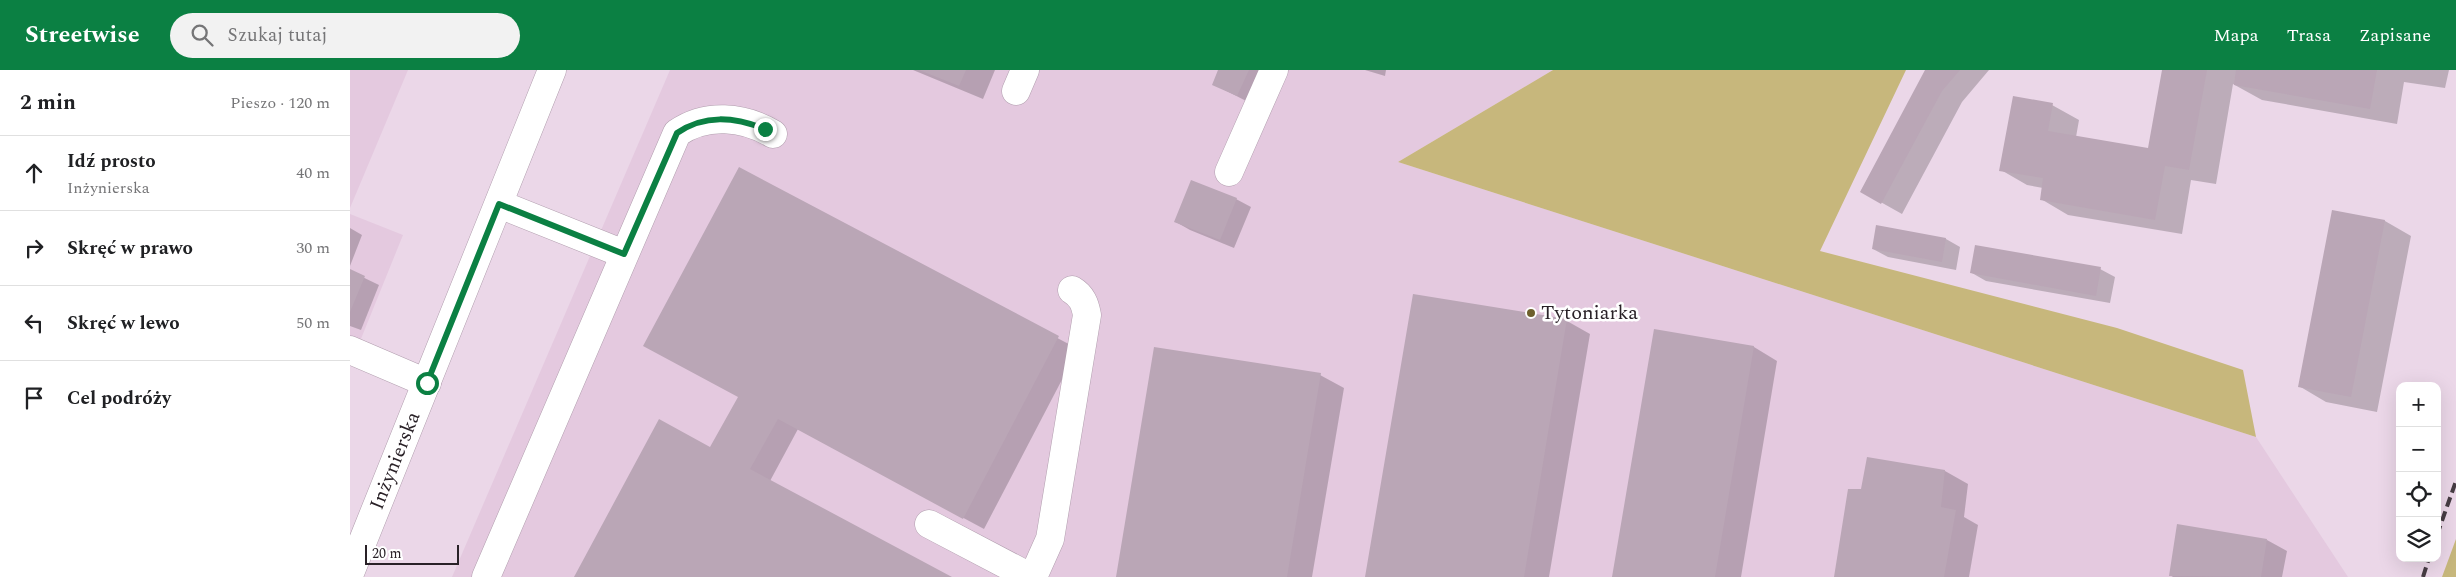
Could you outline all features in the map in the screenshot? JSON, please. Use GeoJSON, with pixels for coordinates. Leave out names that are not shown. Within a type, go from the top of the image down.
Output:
{"type":"FeatureCollection","features":[{"type":"Feature","properties":{"kind":"street","name":"Inżynierska"},"geometry":{"type":"LineString","coordinates":[[350,573],[552,70]]}},
{"type":"Feature","properties":{"kind":"street"},"geometry":{"type":"LineString","coordinates":[[1230,172],[1274,70]]}},
{"type":"Feature","properties":{"kind":"street"},"geometry":{"type":"LineString","coordinates":[[486,577],[677,133],[688,126],[706,119],[728,118],[746,122],[773,134]]}},
{"type":"Feature","properties":{"kind":"street"},"geometry":{"type":"LineString","coordinates":[[499,204],[624,254]]}},
{"type":"Feature","properties":{"kind":"street"},"geometry":{"type":"LineString","coordinates":[[929,524],[1032,577],[1050,538],[1087,315],[1085,305],[1079,294],[1072,290]]}},
{"type":"Feature","properties":{"kind":"street"},"geometry":{"type":"LineString","coordinates":[[350,350],[427,383]]}},
{"type":"Feature","properties":{"kind":"shaded area"},"geometry":{"type":"Polygon","coordinates":[[[350,70],[408,70],[350,208],[350,70]]]}},
{"type":"Feature","properties":{"kind":"shaded area"},"geometry":{"type":"Polygon","coordinates":[[[670,70],[1553,70],[1398,162],[2256,437],[2348,577],[452,577],[670,70]]]}},
{"type":"Feature","properties":{"kind":"shaded area"},"geometry":{"type":"Polygon","coordinates":[[[1553,70],[1906,70],[1820,251],[2117,328],[2243,370],[2256,437],[1398,162],[1553,70]]]}},
{"type":"Feature","properties":{"kind":"shaded area"},"geometry":{"type":"Polygon","coordinates":[[[350,214],[403,235],[350,366],[350,214]]]}},
{"type":"Feature","properties":{"kind":"shaded area"},"geometry":{"type":"Polygon","coordinates":[[[2456,539],[2456,577],[2442,577],[2456,539]]]}},
{"type":"Feature","properties":{"kind":"building"},"geometry":{"type":"Polygon","coordinates":[[[919,70],[966,70],[959,86],[919,70]]]}},
{"type":"Feature","properties":{"kind":"building"},"geometry":{"type":"Polygon","coordinates":[[[1218,70],[1249,70],[1237,96],[1212,85],[1218,70]]]}},
{"type":"Feature","properties":{"kind":"building"},"geometry":{"type":"Polygon","coordinates":[[[1925,70],[1960,70],[1942,91],[1881,204],[1860,192],[1925,70]]]}},
{"type":"Feature","properties":{"kind":"building"},"geometry":{"type":"Polygon","coordinates":[[[2162,70],[2207,70],[2189,170],[2165,166],[2155,220],[2040,200],[2043,178],[1999,171],[2013,96],[2053,103],[2048,131],[2148,148],[2162,70]]]}},
{"type":"Feature","properties":{"kind":"building"},"geometry":{"type":"Polygon","coordinates":[[[2236,70],[2377,70],[2370,109],[2234,85],[2236,70]]]}},
{"type":"Feature","properties":{"kind":"building"},"geometry":{"type":"Polygon","coordinates":[[[739,167],[1059,336],[963,519],[778,419],[750,469],[952,577],[574,577],[659,419],[710,447],[738,397],[643,346],[739,167]]]}},
{"type":"Feature","properties":{"kind":"building"},"geometry":{"type":"Polygon","coordinates":[[[1191,180],[1237,198],[1220,240],[1174,222],[1191,180]]]}},
{"type":"Feature","properties":{"kind":"building"},"geometry":{"type":"Polygon","coordinates":[[[2332,210],[2385,220],[2351,397],[2298,387],[2332,210]]]}},
{"type":"Feature","properties":{"kind":"building"},"geometry":{"type":"Polygon","coordinates":[[[1876,225],[1946,238],[1942,262],[1872,249],[1876,225]]]}},
{"type":"Feature","properties":{"kind":"building"},"geometry":{"type":"Polygon","coordinates":[[[1975,245],[2101,267],[2096,296],[1970,273],[1975,245]]]}},
{"type":"Feature","properties":{"kind":"building"},"geometry":{"type":"Polygon","coordinates":[[[350,269],[365,276],[350,312],[350,269]]]}},
{"type":"Feature","properties":{"kind":"building"},"geometry":{"type":"Polygon","coordinates":[[[1413,294],[1567,319],[1524,577],[1365,577],[1413,294]]]}},
{"type":"Feature","properties":{"kind":"building"},"geometry":{"type":"Polygon","coordinates":[[[1654,329],[1754,346],[1715,577],[1612,577],[1654,329]]]}},
{"type":"Feature","properties":{"kind":"building"},"geometry":{"type":"Polygon","coordinates":[[[1154,347],[1321,373],[1287,577],[1116,577],[1154,347]]]}},
{"type":"Feature","properties":{"kind":"building"},"geometry":{"type":"Polygon","coordinates":[[[1867,457],[1945,470],[1941,507],[1956,510],[1944,577],[1834,577],[1848,489],[1861,489],[1867,457]]]}},
{"type":"Feature","properties":{"kind":"building"},"geometry":{"type":"Polygon","coordinates":[[[2177,524],[2267,539],[2261,577],[2169,576],[2177,524]]]}},
{"type":"Feature","properties":{"kind":"railway"},"geometry":{"type":"LineString","coordinates":[[2441,524],[2456,481]]}},
{"type":"Feature","properties":{"kind":"railway"},"geometry":{"type":"LineString","coordinates":[[2423,577],[2428,562]]}},
{"type":"Feature","properties":{"kind":"place","name":"Tytoniarka"},"geometry":{"type":"Point","coordinates":[1531,313]}},
{"type":"Feature","properties":{"kind":"route"},"geometry":{"type":"LineString","coordinates":[[427,383],[499,204],[624,254],[677,133],[688,126],[706,119],[728,118],[765,129]]}}]}
